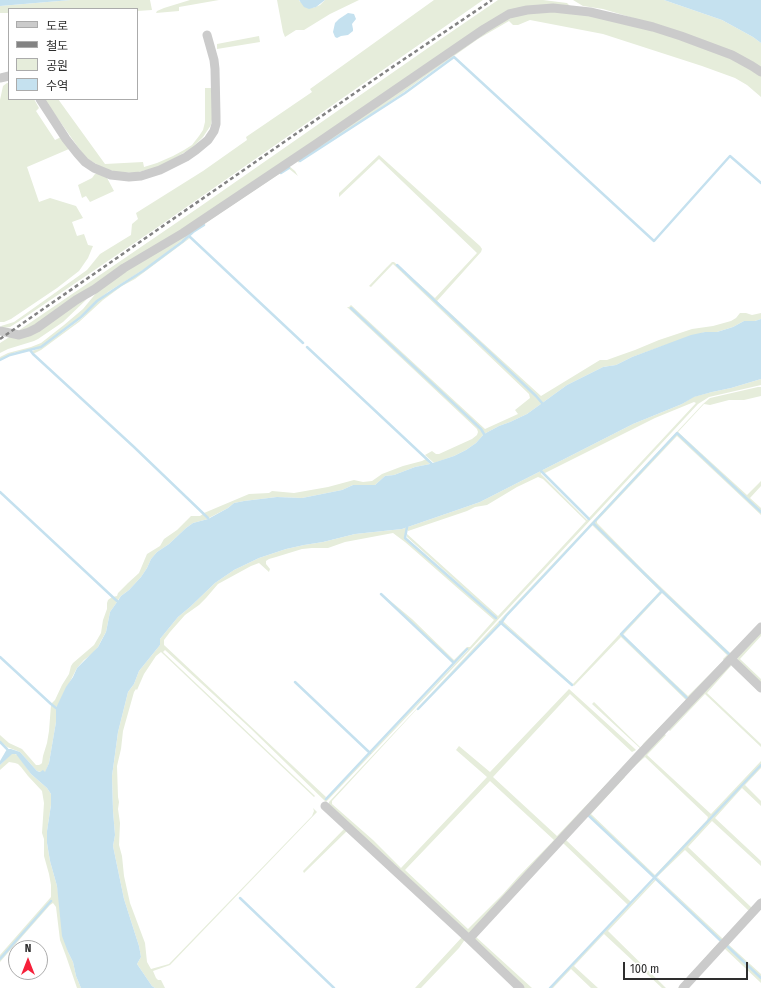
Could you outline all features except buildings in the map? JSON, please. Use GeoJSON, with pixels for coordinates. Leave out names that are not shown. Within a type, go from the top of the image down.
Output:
{"type":"FeatureCollection","features":[{"type":"Feature","properties":{"kind":"street"},"geometry":{"type":"LineString","coordinates":[[0,331],[19,335],[37,328],[124,268],[183,233],[484,29],[509,14],[527,10],[553,8],[590,12],[653,27],[681,36],[732,55],[761,72]]}},
{"type":"Feature","properties":{"kind":"street"},"geometry":{"type":"LineString","coordinates":[[41,100],[77,153],[85,162],[99,171],[111,175],[129,177],[141,176],[160,170],[186,157],[196,150],[208,140],[214,130],[216,124],[215,69],[208,35]]}},
{"type":"Feature","properties":{"kind":"street"},"geometry":{"type":"LineString","coordinates":[[469,939],[761,627]]}},
{"type":"Feature","properties":{"kind":"street"},"geometry":{"type":"LineString","coordinates":[[731,659],[761,688]]}},
{"type":"Feature","properties":{"kind":"street"},"geometry":{"type":"LineString","coordinates":[[324,806],[469,939],[520,988]]}},
{"type":"Feature","properties":{"kind":"street"},"geometry":{"type":"LineString","coordinates":[[683,988],[761,903]]}},
{"type":"Feature","properties":{"kind":"green space"},"geometry":{"type":"Polygon","coordinates":[[[71,0],[150,0],[152,10],[138,11],[138,8],[8,8],[8,13],[0,13],[0,6],[71,0]]]}},
{"type":"Feature","properties":{"kind":"green space"},"geometry":{"type":"Polygon","coordinates":[[[190,0],[219,0],[179,7],[179,11],[156,13],[164,8],[190,0]]]}},
{"type":"Feature","properties":{"kind":"green space"},"geometry":{"type":"Polygon","coordinates":[[[277,0],[299,0],[313,8],[320,5],[325,0],[359,0],[330,14],[304,30],[296,30],[285,37],[277,0]]]}},
{"type":"Feature","properties":{"kind":"green space"},"geometry":{"type":"Polygon","coordinates":[[[434,0],[483,0],[155,229],[18,322],[10,327],[3,328],[1,326],[14,322],[87,270],[100,254],[131,235],[132,224],[138,219],[136,213],[203,171],[247,140],[246,137],[312,92],[310,89],[434,0]]]}},
{"type":"Feature","properties":{"kind":"green space"},"geometry":{"type":"Polygon","coordinates":[[[498,0],[543,0],[567,3],[572,8],[524,7],[38,325],[18,331],[198,208],[498,0]]]}},
{"type":"Feature","properties":{"kind":"green space"},"geometry":{"type":"Polygon","coordinates":[[[573,0],[664,0],[722,20],[761,43],[761,68],[673,30],[603,9],[583,6],[573,0]]]}},
{"type":"Feature","properties":{"kind":"green space"},"geometry":{"type":"Polygon","coordinates":[[[564,11],[635,24],[723,54],[761,75],[761,97],[747,85],[735,78],[603,34],[530,20],[518,25],[513,25],[509,21],[478,39],[404,92],[300,160],[298,163],[298,161],[512,15],[564,11]]]}},
{"type":"Feature","properties":{"kind":"green space"},"geometry":{"type":"Polygon","coordinates":[[[259,36],[260,42],[217,49],[217,44],[259,36]]]}},
{"type":"Feature","properties":{"kind":"green space"},"geometry":{"type":"Polygon","coordinates":[[[8,83],[8,100],[35,100],[39,108],[36,111],[55,140],[61,137],[69,149],[27,167],[39,202],[50,198],[76,206],[83,218],[72,222],[77,236],[84,234],[88,245],[93,246],[88,258],[79,271],[57,288],[11,319],[0,322],[0,100],[3,86],[8,83]]]}},
{"type":"Feature","properties":{"kind":"green space"},"geometry":{"type":"Polygon","coordinates":[[[205,88],[213,88],[211,125],[203,137],[192,148],[161,166],[135,173],[118,172],[104,169],[85,157],[45,100],[59,100],[105,164],[143,162],[144,167],[157,163],[192,145],[203,130],[205,122],[205,88]]]}},
{"type":"Feature","properties":{"kind":"green space"},"geometry":{"type":"Polygon","coordinates":[[[379,155],[482,249],[481,252],[437,301],[541,396],[600,360],[607,360],[692,329],[713,326],[731,321],[740,313],[752,315],[761,313],[761,319],[755,321],[744,321],[733,327],[717,332],[705,332],[632,357],[616,365],[603,367],[567,385],[527,414],[484,434],[476,443],[466,450],[434,463],[425,455],[432,451],[439,454],[472,439],[477,435],[477,429],[347,307],[351,305],[485,429],[518,414],[515,410],[530,398],[529,394],[393,264],[371,287],[369,286],[392,262],[394,262],[435,298],[477,253],[379,159],[339,197],[339,193],[379,155]]]}},
{"type":"Feature","properties":{"kind":"green space"},"geometry":{"type":"Polygon","coordinates":[[[289,166],[298,176],[288,168],[192,232],[149,266],[108,292],[94,303],[81,317],[40,347],[16,352],[0,359],[0,357],[8,353],[41,343],[83,309],[101,287],[289,166]]]}},
{"type":"Feature","properties":{"kind":"green space"},"geometry":{"type":"Polygon","coordinates":[[[95,174],[106,176],[114,191],[90,202],[86,196],[82,198],[78,185],[92,178],[95,174]]]}},
{"type":"Feature","properties":{"kind":"green space"},"geometry":{"type":"Polygon","coordinates":[[[190,237],[135,279],[122,286],[103,300],[79,322],[41,350],[33,354],[32,351],[41,348],[82,318],[96,302],[144,271],[190,237]]]}},
{"type":"Feature","properties":{"kind":"green space"},"geometry":{"type":"Polygon","coordinates":[[[87,299],[63,322],[38,339],[0,353],[0,343],[11,336],[18,337],[87,299]]]}},
{"type":"Feature","properties":{"kind":"green space"},"geometry":{"type":"Polygon","coordinates":[[[761,379],[761,385],[709,397],[698,404],[469,651],[326,802],[250,728],[165,650],[163,652],[315,796],[314,797],[161,652],[156,656],[144,674],[137,690],[136,689],[134,692],[123,731],[117,766],[118,809],[120,823],[119,845],[122,856],[124,876],[130,903],[145,943],[147,962],[151,969],[169,964],[312,816],[314,811],[313,808],[317,812],[170,965],[153,971],[156,978],[161,980],[165,988],[155,988],[152,986],[137,964],[141,957],[139,946],[124,899],[113,846],[115,835],[112,776],[118,732],[128,692],[134,684],[139,671],[160,645],[160,639],[178,617],[215,583],[234,570],[259,558],[286,549],[355,534],[402,529],[480,502],[633,424],[682,404],[693,397],[761,379]],[[694,402],[655,418],[545,473],[541,472],[541,474],[587,520],[696,403],[694,402]],[[538,477],[517,487],[487,505],[475,507],[408,531],[406,528],[405,538],[495,618],[496,617],[407,537],[407,534],[498,616],[586,521],[543,479],[538,477]],[[393,533],[345,542],[328,548],[302,549],[269,559],[266,561],[266,564],[270,569],[269,572],[259,563],[251,566],[218,584],[199,605],[185,615],[164,640],[164,645],[326,797],[326,800],[468,650],[468,648],[466,649],[454,662],[381,593],[412,619],[454,660],[467,647],[470,647],[494,620],[393,533]]]}},
{"type":"Feature","properties":{"kind":"green space"},"geometry":{"type":"Polygon","coordinates":[[[761,387],[761,396],[744,400],[729,400],[710,405],[704,404],[678,432],[747,495],[761,481],[761,486],[750,498],[761,508],[761,512],[703,458],[761,513],[761,515],[677,436],[597,521],[597,523],[643,570],[730,653],[745,639],[747,641],[725,663],[723,659],[727,655],[662,593],[623,635],[622,634],[662,591],[730,655],[594,523],[677,433],[332,801],[332,804],[373,840],[401,868],[487,777],[456,750],[459,746],[490,772],[569,689],[634,748],[636,750],[632,752],[570,694],[493,777],[557,836],[637,752],[639,755],[470,934],[467,934],[328,806],[329,802],[703,404],[710,398],[761,387]],[[490,781],[405,870],[468,929],[554,840],[490,781]]]}},
{"type":"Feature","properties":{"kind":"green space"},"geometry":{"type":"Polygon","coordinates":[[[426,459],[430,464],[415,467],[394,475],[385,476],[375,485],[353,485],[342,490],[302,498],[277,497],[244,501],[234,503],[228,508],[209,518],[204,513],[249,494],[269,493],[272,491],[294,493],[328,487],[354,480],[363,482],[372,481],[382,474],[426,459]]]}},
{"type":"Feature","properties":{"kind":"green space"},"geometry":{"type":"Polygon","coordinates":[[[203,514],[208,519],[193,523],[186,528],[169,544],[157,552],[151,559],[141,577],[129,590],[117,601],[113,597],[117,596],[118,593],[139,573],[147,554],[160,546],[164,539],[177,530],[191,516],[200,516],[203,514]]]}},
{"type":"Feature","properties":{"kind":"green space"},"geometry":{"type":"Polygon","coordinates":[[[593,524],[661,591],[620,634],[688,699],[623,635],[688,696],[720,664],[721,667],[642,750],[592,704],[594,702],[641,748],[643,744],[686,700],[621,637],[574,686],[502,622],[503,621],[573,684],[660,591],[592,525],[593,524]]]}},
{"type":"Feature","properties":{"kind":"green space"},"geometry":{"type":"Polygon","coordinates":[[[112,597],[117,602],[110,612],[106,632],[98,647],[77,668],[57,707],[51,704],[55,700],[69,674],[73,663],[94,645],[101,633],[107,603],[112,597]]]}},
{"type":"Feature","properties":{"kind":"green space"},"geometry":{"type":"Polygon","coordinates":[[[761,633],[761,636],[740,659],[761,679],[761,683],[737,658],[761,633]]]}},
{"type":"Feature","properties":{"kind":"green space"},"geometry":{"type":"Polygon","coordinates":[[[730,664],[731,666],[707,693],[761,744],[761,747],[705,694],[670,731],[667,729],[730,664]]]}},
{"type":"Feature","properties":{"kind":"green space"},"geometry":{"type":"Polygon","coordinates":[[[51,705],[56,709],[56,722],[49,763],[45,773],[37,771],[20,752],[7,747],[0,741],[0,735],[9,743],[22,749],[36,765],[41,764],[47,743],[51,705]]]}},
{"type":"Feature","properties":{"kind":"green space"},"geometry":{"type":"Polygon","coordinates":[[[663,733],[666,735],[647,755],[711,814],[761,761],[761,764],[655,877],[587,815],[566,840],[631,902],[628,905],[563,843],[476,937],[532,988],[524,988],[474,941],[474,936],[624,774],[625,777],[591,814],[655,875],[707,820],[708,817],[645,757],[628,771],[645,755],[663,733]]]}},
{"type":"Feature","properties":{"kind":"green space"},"geometry":{"type":"Polygon","coordinates":[[[12,753],[18,755],[31,774],[47,788],[51,794],[47,843],[57,886],[68,952],[73,962],[76,976],[81,988],[77,988],[60,940],[56,907],[53,903],[19,940],[17,940],[51,900],[16,940],[13,940],[51,897],[51,885],[44,856],[44,839],[42,833],[44,803],[42,791],[18,764],[9,762],[0,770],[0,765],[12,753]]]}},
{"type":"Feature","properties":{"kind":"green space"},"geometry":{"type":"Polygon","coordinates":[[[761,765],[761,768],[745,785],[761,801],[761,806],[742,788],[715,818],[761,861],[761,866],[712,821],[688,847],[752,908],[761,898],[761,900],[749,911],[685,850],[657,877],[723,939],[680,988],[678,988],[721,940],[656,877],[761,765]]]}},
{"type":"Feature","properties":{"kind":"green space"},"geometry":{"type":"Polygon","coordinates":[[[346,827],[349,829],[304,873],[303,871],[346,827]]]}},
{"type":"Feature","properties":{"kind":"green space"},"geometry":{"type":"Polygon","coordinates":[[[655,879],[656,880],[608,931],[666,988],[662,988],[604,934],[574,966],[598,988],[591,988],[571,969],[553,988],[551,988],[655,879]]]}},
{"type":"Feature","properties":{"kind":"green space"},"geometry":{"type":"Polygon","coordinates":[[[463,936],[466,938],[459,948],[421,988],[415,988],[463,936]]]}},
{"type":"Feature","properties":{"kind":"green space"},"geometry":{"type":"Polygon","coordinates":[[[728,944],[761,974],[761,977],[727,945],[728,944]]]}},
{"type":"Feature","properties":{"kind":"green space"},"geometry":{"type":"Polygon","coordinates":[[[8,946],[8,949],[0,958],[0,955],[8,946]]]}},
{"type":"Feature","properties":{"kind":"green space"},"geometry":{"type":"Polygon","coordinates":[[[726,946],[761,979],[761,983],[724,948],[726,946]]]}},
{"type":"Feature","properties":{"kind":"green space"},"geometry":{"type":"Polygon","coordinates":[[[8,951],[8,953],[0,962],[8,951]]]}},
{"type":"Feature","properties":{"kind":"water"},"geometry":{"type":"Polygon","coordinates":[[[0,0],[71,0],[0,6],[0,0]]]}},
{"type":"Feature","properties":{"kind":"water"},"geometry":{"type":"Polygon","coordinates":[[[299,0],[325,0],[316,7],[309,9],[304,7],[299,0]]]}},
{"type":"Feature","properties":{"kind":"water"},"geometry":{"type":"Polygon","coordinates":[[[664,0],[761,0],[761,43],[722,20],[664,0]]]}},
{"type":"Feature","properties":{"kind":"water"},"geometry":{"type":"Polygon","coordinates":[[[348,13],[354,14],[356,19],[352,24],[353,31],[348,35],[337,38],[333,32],[335,23],[348,13]]]}},
{"type":"Feature","properties":{"kind":"water"},"geometry":{"type":"Polygon","coordinates":[[[761,319],[761,379],[694,397],[682,404],[633,424],[480,502],[402,529],[355,534],[286,549],[259,558],[234,570],[215,583],[178,617],[160,639],[160,645],[139,671],[134,684],[128,692],[118,732],[112,776],[115,835],[113,846],[124,899],[139,946],[141,957],[137,964],[155,988],[81,988],[76,976],[73,962],[62,936],[57,886],[47,843],[51,794],[47,788],[31,774],[16,754],[12,754],[0,765],[0,761],[7,749],[11,749],[20,752],[37,771],[40,772],[43,770],[45,772],[49,763],[56,722],[56,708],[66,687],[77,668],[98,647],[106,632],[110,612],[121,596],[141,577],[151,559],[157,552],[169,544],[193,523],[208,519],[234,503],[277,497],[302,498],[342,490],[353,485],[375,485],[385,476],[394,475],[415,467],[430,464],[454,456],[466,450],[476,443],[484,434],[527,414],[567,385],[603,367],[616,365],[632,357],[691,335],[705,332],[717,332],[733,327],[744,321],[755,321],[761,319]]]}},
{"type":"Feature","properties":{"kind":"waterway"},"geometry":{"type":"LineString","coordinates":[[300,161],[405,93],[454,57],[654,241],[730,156],[761,183]]}},
{"type":"Feature","properties":{"kind":"waterway"},"geometry":{"type":"LineString","coordinates":[[281,173],[289,168]]}},
{"type":"Feature","properties":{"kind":"waterway"},"geometry":{"type":"LineString","coordinates":[[0,360],[10,355],[41,347],[81,317],[97,301],[143,271],[204,225]]}},
{"type":"Feature","properties":{"kind":"waterway"},"geometry":{"type":"LineString","coordinates":[[189,236],[303,343]]}},
{"type":"Feature","properties":{"kind":"waterway"},"geometry":{"type":"LineString","coordinates":[[397,265],[542,403]]}},
{"type":"Feature","properties":{"kind":"waterway"},"geometry":{"type":"LineString","coordinates":[[351,308],[481,429],[484,434]]}},
{"type":"Feature","properties":{"kind":"waterway"},"geometry":{"type":"LineString","coordinates":[[307,347],[432,464]]}},
{"type":"Feature","properties":{"kind":"waterway"},"geometry":{"type":"LineString","coordinates":[[30,350],[208,518]]}},
{"type":"Feature","properties":{"kind":"waterway"},"geometry":{"type":"LineString","coordinates":[[418,709],[501,623],[677,433],[761,512]]}},
{"type":"Feature","properties":{"kind":"waterway"},"geometry":{"type":"LineString","coordinates":[[541,471],[589,519]]}},
{"type":"Feature","properties":{"kind":"waterway"},"geometry":{"type":"LineString","coordinates":[[0,492],[117,601]]}},
{"type":"Feature","properties":{"kind":"waterway"},"geometry":{"type":"LineString","coordinates":[[593,523],[730,655]]}},
{"type":"Feature","properties":{"kind":"waterway"},"geometry":{"type":"LineString","coordinates":[[407,527],[405,538],[496,618]]}},
{"type":"Feature","properties":{"kind":"waterway"},"geometry":{"type":"LineString","coordinates":[[662,591],[621,634],[688,699]]}},
{"type":"Feature","properties":{"kind":"waterway"},"geometry":{"type":"LineString","coordinates":[[381,594],[454,663]]}},
{"type":"Feature","properties":{"kind":"waterway"},"geometry":{"type":"LineString","coordinates":[[500,622],[572,685]]}},
{"type":"Feature","properties":{"kind":"waterway"},"geometry":{"type":"LineString","coordinates":[[326,799],[467,649]]}},
{"type":"Feature","properties":{"kind":"waterway"},"geometry":{"type":"LineString","coordinates":[[0,657],[56,708]]}},
{"type":"Feature","properties":{"kind":"waterway"},"geometry":{"type":"LineString","coordinates":[[295,682],[370,753]]}},
{"type":"Feature","properties":{"kind":"waterway"},"geometry":{"type":"LineString","coordinates":[[0,742],[7,749]]}},
{"type":"Feature","properties":{"kind":"waterway"},"geometry":{"type":"LineString","coordinates":[[550,988],[761,765]]}},
{"type":"Feature","properties":{"kind":"waterway"},"geometry":{"type":"LineString","coordinates":[[588,815],[721,941]]}},
{"type":"Feature","properties":{"kind":"waterway"},"geometry":{"type":"LineString","coordinates":[[240,898],[334,988]]}},
{"type":"Feature","properties":{"kind":"waterway"},"geometry":{"type":"LineString","coordinates":[[0,959],[51,901]]}},
{"type":"Feature","properties":{"kind":"waterway"},"geometry":{"type":"LineString","coordinates":[[726,945],[761,978]]}},
{"type":"Feature","properties":{"kind":"railway"},"geometry":{"type":"LineString","coordinates":[[0,339],[388,70],[492,0]]}}]}
